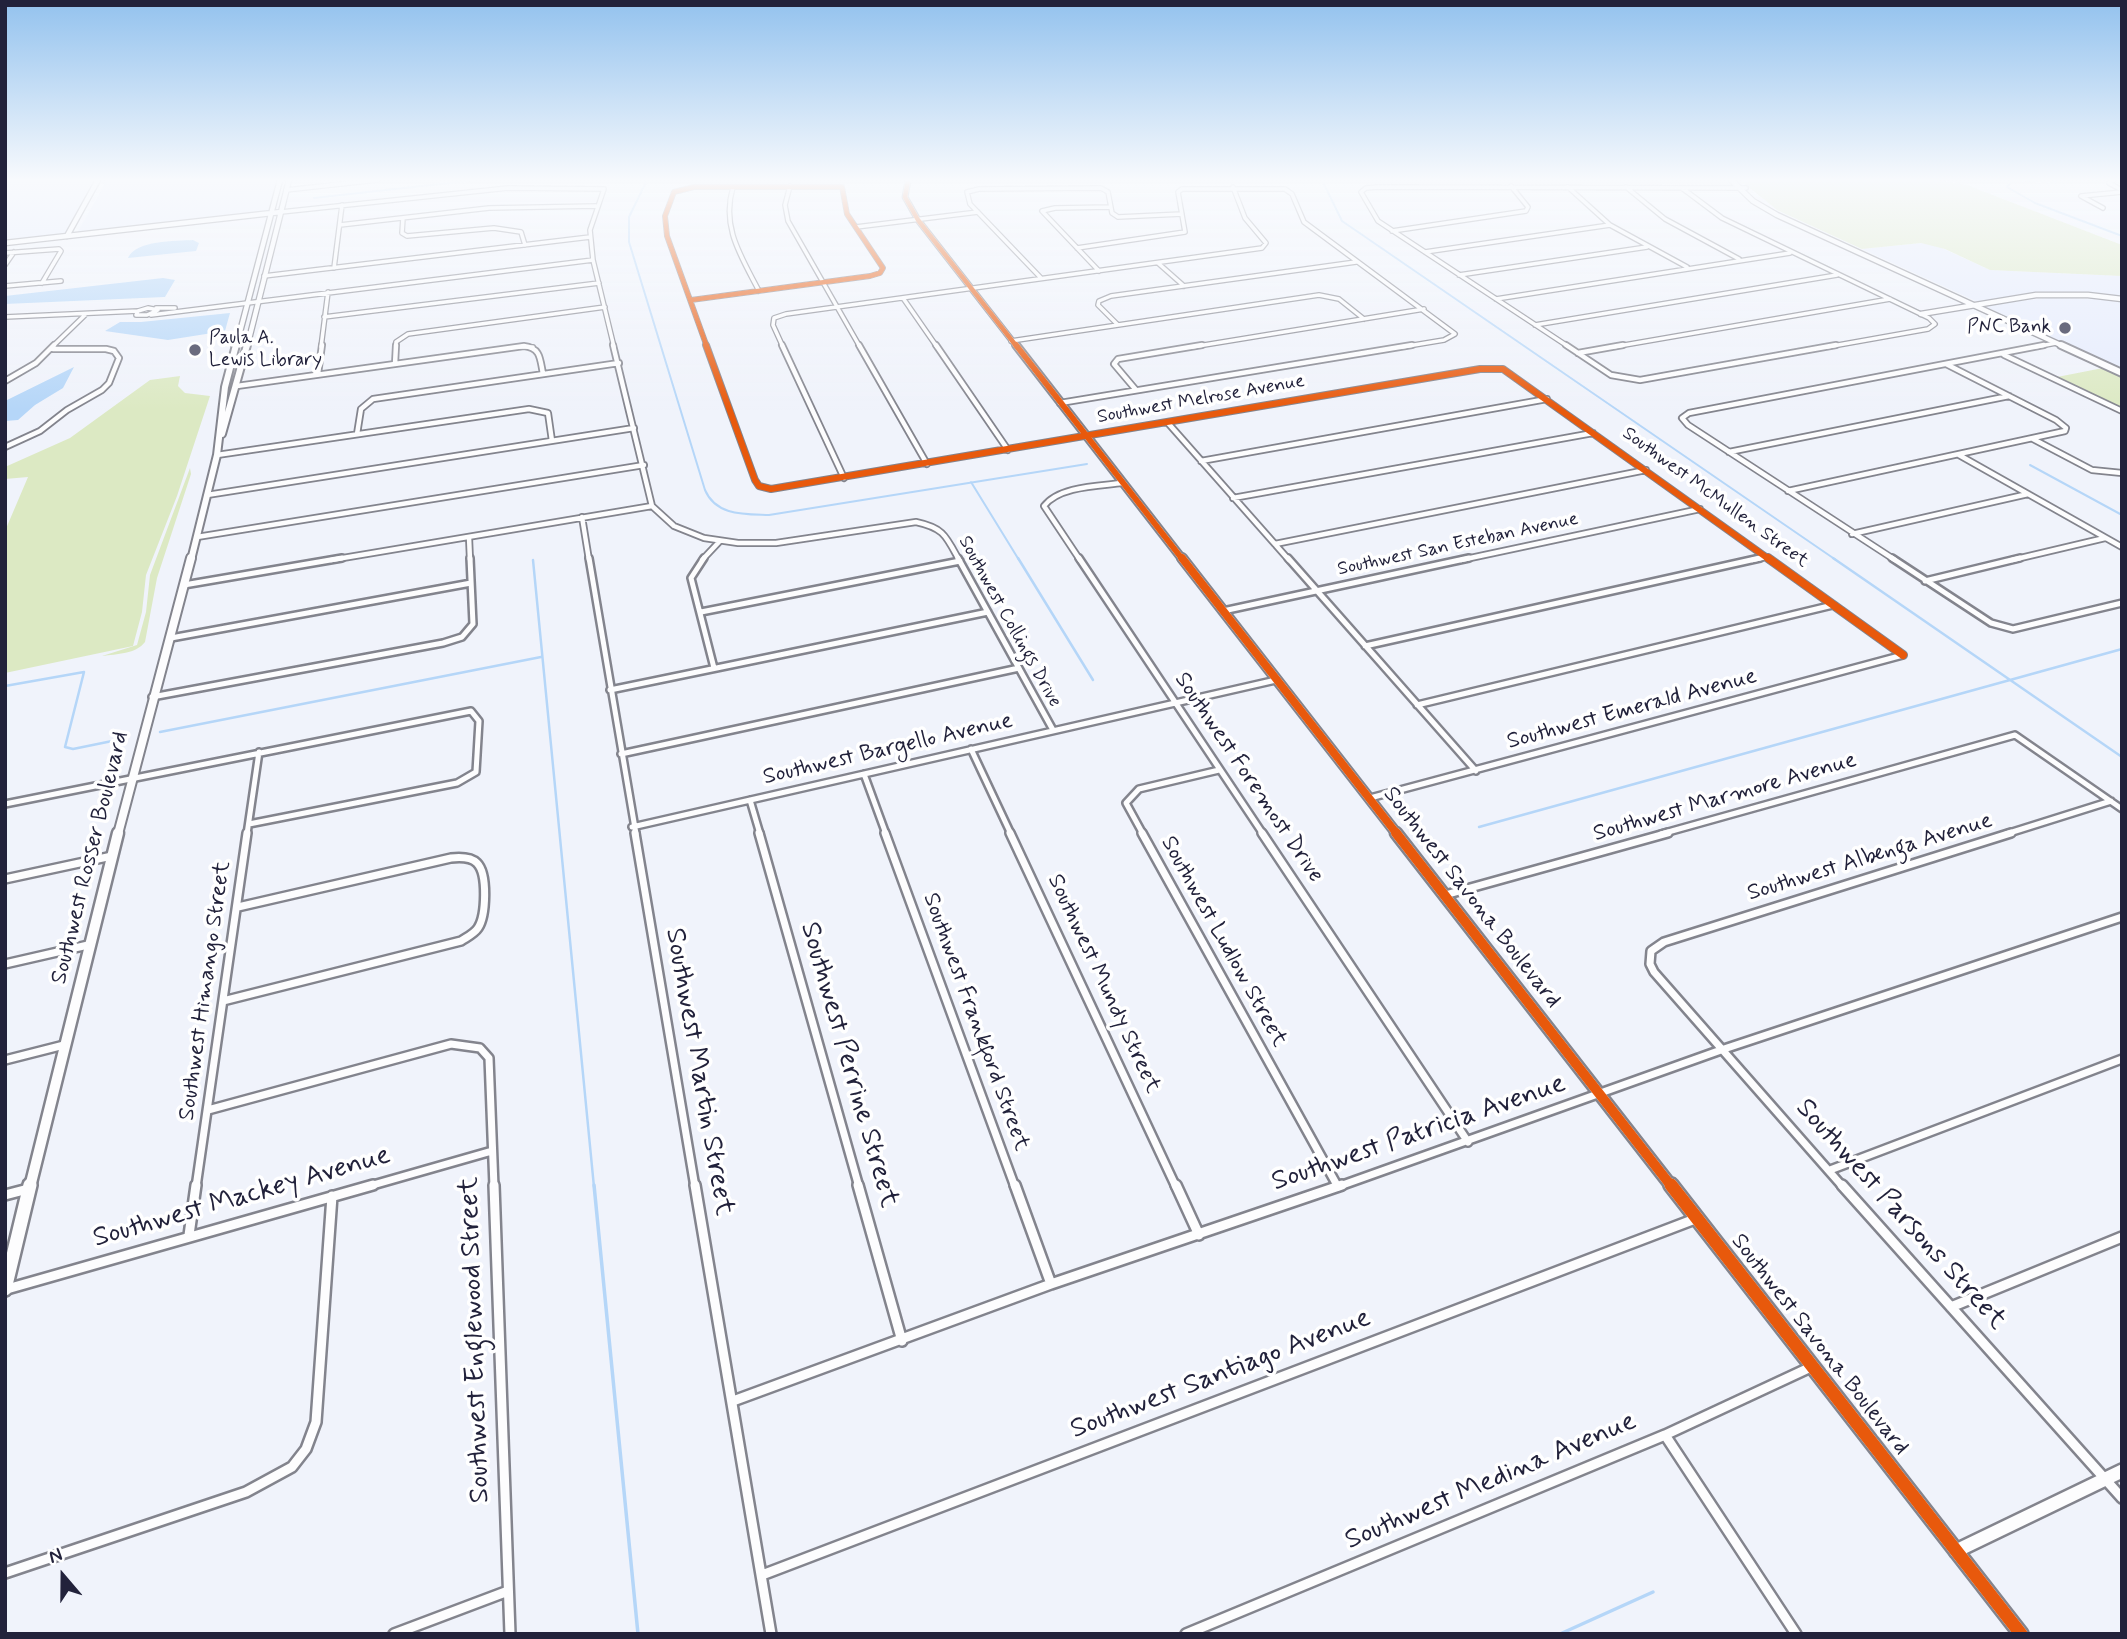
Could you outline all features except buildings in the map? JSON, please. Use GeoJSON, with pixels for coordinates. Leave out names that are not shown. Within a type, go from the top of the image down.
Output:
{"type":"FeatureCollection","features":[{"type":"Feature","properties":{"kind":"street"},"geometry":{"type":"LineString","coordinates":[[42,283],[58,256]]}},
{"type":"Feature","properties":{"kind":"street","name":"Southwest Rosser Boulevard"},"geometry":{"type":"LineString","coordinates":[[5,1289],[88,945],[152,697],[171,638],[197,537],[217,455],[223,399],[260,256]]}},
{"type":"Feature","properties":{"kind":"street","name":"Southwest Rosser Boulevard"},"geometry":{"type":"LineString","coordinates":[[220,439],[237,386],[269,256]]}},
{"type":"Feature","properties":{"kind":"street"},"geometry":{"type":"LineString","coordinates":[[334,268],[336,256]]}},
{"type":"Feature","properties":{"kind":"street"},"geometry":{"type":"LineString","coordinates":[[264,276],[430,256]]}},
{"type":"Feature","properties":{"kind":"street"},"geometry":{"type":"LineString","coordinates":[[184,585],[652,506],[645,465],[593,256]]}},
{"type":"Feature","properties":{"kind":"street"},"geometry":{"type":"LineString","coordinates":[[676,256],[691,300],[870,276],[880,273],[884,268],[876,256]]}},
{"type":"Feature","properties":{"kind":"street"},"geometry":{"type":"LineString","coordinates":[[742,256],[759,291]]}},
{"type":"Feature","properties":{"kind":"street"},"geometry":{"type":"LineString","coordinates":[[809,256],[927,464]]}},
{"type":"Feature","properties":{"kind":"street","name":"Southwest Savona Boulevard"},"geometry":{"type":"LineString","coordinates":[[947,256],[2021,1634]]}},
{"type":"Feature","properties":{"kind":"street"},"geometry":{"type":"LineString","coordinates":[[1020,256],[1041,278]]}},
{"type":"Feature","properties":{"kind":"street"},"geometry":{"type":"LineString","coordinates":[[1085,256],[1099,271]]}},
{"type":"Feature","properties":{"kind":"street"},"geometry":{"type":"LineString","coordinates":[[844,478],[773,326],[773,319],[786,314],[1201,256]]}},
{"type":"Feature","properties":{"kind":"street"},"geometry":{"type":"LineString","coordinates":[[1060,403],[1454,336],[1452,330],[1349,256]]}},
{"type":"Feature","properties":{"kind":"street"},"geometry":{"type":"LineString","coordinates":[[1431,256],[1611,375],[1623,379],[1640,380],[1933,327],[1933,321],[1921,314],[1801,256]]}},
{"type":"Feature","properties":{"kind":"street"},"geometry":{"type":"LineString","coordinates":[[1459,275],[1583,256]]}},
{"type":"Feature","properties":{"kind":"street"},"geometry":{"type":"LineString","coordinates":[[1666,256],[1689,268]]}},
{"type":"Feature","properties":{"kind":"street"},"geometry":{"type":"LineString","coordinates":[[1733,256],[1740,260]]}},
{"type":"Feature","properties":{"kind":"street"},"geometry":{"type":"LineString","coordinates":[[1496,299],[1763,256]]}},
{"type":"Feature","properties":{"kind":"street"},"geometry":{"type":"LineString","coordinates":[[1867,256],[2079,349],[2122,371]]}},
{"type":"Feature","properties":{"kind":"street"},"geometry":{"type":"LineString","coordinates":[[1875,256],[2056,344],[2122,371]]}},
{"type":"Feature","properties":{"kind":"street"},"geometry":{"type":"LineString","coordinates":[[136,312],[151,314],[593,260]]}},
{"type":"Feature","properties":{"kind":"street"},"geometry":{"type":"LineString","coordinates":[[1118,325],[1098,305],[1098,301],[1111,296],[1356,262]]}},
{"type":"Feature","properties":{"kind":"street"},"geometry":{"type":"LineString","coordinates":[[1158,263],[1184,286]]}},
{"type":"Feature","properties":{"kind":"street"},"geometry":{"type":"LineString","coordinates":[[1535,325],[1839,275]]}},
{"type":"Feature","properties":{"kind":"street"},"geometry":{"type":"LineString","coordinates":[[5,286],[61,281]]}},
{"type":"Feature","properties":{"kind":"street"},"geometry":{"type":"LineString","coordinates":[[324,317],[599,283]]}},
{"type":"Feature","properties":{"kind":"street"},"geometry":{"type":"LineString","coordinates":[[318,374],[328,292]]}},
{"type":"Feature","properties":{"kind":"street"},"geometry":{"type":"LineString","coordinates":[[1011,341],[1319,295],[1339,299],[1364,319]]}},
{"type":"Feature","properties":{"kind":"street"},"geometry":{"type":"LineString","coordinates":[[903,298],[1008,450]]}},
{"type":"Feature","properties":{"kind":"street"},"geometry":{"type":"LineString","coordinates":[[1921,314],[2017,298],[2122,299]]}},
{"type":"Feature","properties":{"kind":"street"},"geometry":{"type":"LineString","coordinates":[[1578,353],[1889,299]]}},
{"type":"Feature","properties":{"kind":"street","name":"Southwest Melrose Avenue"},"geometry":{"type":"LineString","coordinates":[[691,300],[755,480],[763,487],[776,489],[1489,368],[1507,370]]}},
{"type":"Feature","properties":{"kind":"street"},"geometry":{"type":"LineString","coordinates":[[5,317],[136,312],[156,308],[248,302]]}},
{"type":"Feature","properties":{"kind":"street"},"geometry":{"type":"LineString","coordinates":[[395,364],[397,340],[412,333],[605,307]]}},
{"type":"Feature","properties":{"kind":"street"},"geometry":{"type":"LineString","coordinates":[[151,314],[158,311],[156,308]]}},
{"type":"Feature","properties":{"kind":"street"},"geometry":{"type":"LineString","coordinates":[[1136,390],[1114,364],[1118,359],[1424,309]]}},
{"type":"Feature","properties":{"kind":"street"},"geometry":{"type":"LineString","coordinates":[[5,381],[36,363],[53,349],[73,324],[87,314]]}},
{"type":"Feature","properties":{"kind":"street"},"geometry":{"type":"LineString","coordinates":[[2079,349],[2056,344],[1689,413],[1682,418],[1925,582],[1977,616],[2003,628],[2022,628],[2122,603]]}},
{"type":"Feature","properties":{"kind":"street"},"geometry":{"type":"LineString","coordinates":[[237,386],[529,347],[539,352],[543,373]]}},
{"type":"Feature","properties":{"kind":"street"},"geometry":{"type":"LineString","coordinates":[[5,447],[40,431],[102,390],[109,383],[119,358],[114,351],[106,349],[53,349]]}},
{"type":"Feature","properties":{"kind":"street"},"geometry":{"type":"LineString","coordinates":[[2002,354],[2122,411]]}},
{"type":"Feature","properties":{"kind":"street"},"geometry":{"type":"LineString","coordinates":[[357,434],[359,410],[363,404],[373,399],[619,363]]}},
{"type":"Feature","properties":{"kind":"street"},"geometry":{"type":"LineString","coordinates":[[1788,491],[2062,433],[2066,428],[2056,420],[1947,364]]}},
{"type":"Feature","properties":{"kind":"street","name":"Southwest McMullen Street"},"geometry":{"type":"LineString","coordinates":[[1507,370],[1903,655]]}},
{"type":"Feature","properties":{"kind":"street"},"geometry":{"type":"LineString","coordinates":[[1729,452],[2009,396]]}},
{"type":"Feature","properties":{"kind":"street"},"geometry":{"type":"LineString","coordinates":[[1201,461],[1547,399]]}},
{"type":"Feature","properties":{"kind":"street"},"geometry":{"type":"LineString","coordinates":[[217,455],[535,409],[548,413],[552,441]]}},
{"type":"Feature","properties":{"kind":"street"},"geometry":{"type":"LineString","coordinates":[[1168,423],[1476,771]]}},
{"type":"Feature","properties":{"kind":"street"},"geometry":{"type":"LineString","coordinates":[[207,495],[634,428]]}},
{"type":"Feature","properties":{"kind":"street"},"geometry":{"type":"LineString","coordinates":[[1233,498],[1594,433]]}},
{"type":"Feature","properties":{"kind":"street"},"geometry":{"type":"LineString","coordinates":[[2033,439],[2092,470],[2122,473]]}},
{"type":"Feature","properties":{"kind":"street"},"geometry":{"type":"LineString","coordinates":[[1959,455],[2122,547]]}},
{"type":"Feature","properties":{"kind":"street"},"geometry":{"type":"LineString","coordinates":[[197,537],[645,465]]}},
{"type":"Feature","properties":{"kind":"street"},"geometry":{"type":"LineString","coordinates":[[1275,544],[1646,470]]}},
{"type":"Feature","properties":{"kind":"street","name":"Southwest Foremost Drive"},"geometry":{"type":"LineString","coordinates":[[1122,483],[1059,494],[1049,498],[1044,506],[1468,1142]]}},
{"type":"Feature","properties":{"kind":"street"},"geometry":{"type":"LineString","coordinates":[[1852,534],[2028,494]]}},
{"type":"Feature","properties":{"kind":"street","name":"Southwest Collings Drive"},"geometry":{"type":"LineString","coordinates":[[652,506],[667,522],[681,530],[719,542],[762,545],[916,522],[935,526],[944,533],[1053,730]]}},
{"type":"Feature","properties":{"kind":"street","name":"Southwest San Esteban Avenue"},"geometry":{"type":"LineString","coordinates":[[1223,611],[1700,509]]}},
{"type":"Feature","properties":{"kind":"street","name":"Southwest Martin Street"},"geometry":{"type":"LineString","coordinates":[[582,517],[632,827],[733,1401],[771,1634]]}},
{"type":"Feature","properties":{"kind":"street"},"geometry":{"type":"LineString","coordinates":[[152,697],[443,643],[462,637],[473,624],[469,537]]}},
{"type":"Feature","properties":{"kind":"street"},"geometry":{"type":"LineString","coordinates":[[1925,582],[2105,538]]}},
{"type":"Feature","properties":{"kind":"street"},"geometry":{"type":"LineString","coordinates":[[714,668],[692,574],[719,542]]}},
{"type":"Feature","properties":{"kind":"street"},"geometry":{"type":"LineString","coordinates":[[1365,646],[1766,557]]}},
{"type":"Feature","properties":{"kind":"street"},"geometry":{"type":"LineString","coordinates":[[701,612],[960,561]]}},
{"type":"Feature","properties":{"kind":"street"},"geometry":{"type":"LineString","coordinates":[[171,638],[471,583]]}},
{"type":"Feature","properties":{"kind":"street"},"geometry":{"type":"LineString","coordinates":[[1418,705],[1833,605]]}},
{"type":"Feature","properties":{"kind":"street"},"geometry":{"type":"LineString","coordinates":[[610,690],[988,612]]}},
{"type":"Feature","properties":{"kind":"street","name":"Southwest Emerald Avenue"},"geometry":{"type":"LineString","coordinates":[[1370,799],[1903,655]]}},
{"type":"Feature","properties":{"kind":"street"},"geometry":{"type":"LineString","coordinates":[[621,754],[1019,668]]}},
{"type":"Feature","properties":{"kind":"street","name":"Southwest Bargello Avenue"},"geometry":{"type":"LineString","coordinates":[[632,827],[1276,680]]}},
{"type":"Feature","properties":{"kind":"street"},"geometry":{"type":"LineString","coordinates":[[5,804],[471,711],[480,720],[476,772],[457,783],[249,824]]}},
{"type":"Feature","properties":{"kind":"street","name":"Southwest Marmore Avenue"},"geometry":{"type":"LineString","coordinates":[[1445,895],[2015,735],[2111,801]]}},
{"type":"Feature","properties":{"kind":"street","name":"Southwest Mundy Street"},"geometry":{"type":"LineString","coordinates":[[971,749],[1199,1235]]}},
{"type":"Feature","properties":{"kind":"street","name":"Southwest Himango Street"},"geometry":{"type":"LineString","coordinates":[[189,1235],[259,752]]}},
{"type":"Feature","properties":{"kind":"street","name":"Southwest Ludlow Street"},"geometry":{"type":"LineString","coordinates":[[1219,770],[1139,789],[1126,803],[1338,1187]]}},
{"type":"Feature","properties":{"kind":"street","name":"Southwest Frankford Street"},"geometry":{"type":"LineString","coordinates":[[864,774],[1051,1284]]}},
{"type":"Feature","properties":{"kind":"street","name":"Southwest Perrine Street"},"geometry":{"type":"LineString","coordinates":[[750,800],[902,1341]]}},
{"type":"Feature","properties":{"kind":"street"},"geometry":{"type":"LineString","coordinates":[[2111,801],[2122,809]]}},
{"type":"Feature","properties":{"kind":"street","name":"Southwest Albenga Avenue"},"geometry":{"type":"LineString","coordinates":[[1650,960],[1651,951],[1664,942],[2111,801]]}},
{"type":"Feature","properties":{"kind":"street"},"geometry":{"type":"LineString","coordinates":[[5,879],[112,856]]}},
{"type":"Feature","properties":{"kind":"street"},"geometry":{"type":"LineString","coordinates":[[223,1001],[453,944],[474,932],[481,923],[484,890],[481,867],[477,863],[467,858],[451,858],[237,906]]}},
{"type":"Feature","properties":{"kind":"street","name":"Southwest Patricia Avenue"},"geometry":{"type":"LineString","coordinates":[[733,1401],[1051,1284],[1468,1142],[1721,1050],[2122,917]]}},
{"type":"Feature","properties":{"kind":"street"},"geometry":{"type":"LineString","coordinates":[[5,964],[88,945]]}},
{"type":"Feature","properties":{"kind":"street","name":"Southwest Parsons Street"},"geometry":{"type":"LineString","coordinates":[[1650,960],[1659,979],[1721,1050],[2122,1497]]}},
{"type":"Feature","properties":{"kind":"street","name":"Southwest Englewood Street"},"geometry":{"type":"LineString","coordinates":[[208,1110],[451,1044],[480,1048],[489,1058],[510,1634]]}},
{"type":"Feature","properties":{"kind":"street"},"geometry":{"type":"LineString","coordinates":[[5,1060],[64,1045]]}},
{"type":"Feature","properties":{"kind":"street"},"geometry":{"type":"LineString","coordinates":[[1830,1170],[2122,1059]]}},
{"type":"Feature","properties":{"kind":"street","name":"Southwest Mackey Avenue"},"geometry":{"type":"LineString","coordinates":[[5,1289],[492,1151]]}},
{"type":"Feature","properties":{"kind":"street"},"geometry":{"type":"LineString","coordinates":[[5,1195],[29,1188]]}},
{"type":"Feature","properties":{"kind":"street"},"geometry":{"type":"LineString","coordinates":[[5,1573],[246,1492],[276,1479],[310,1447],[316,1422],[332,1196]]}},
{"type":"Feature","properties":{"kind":"street","name":"Southwest Santiago Avenue"},"geometry":{"type":"LineString","coordinates":[[762,1575],[1696,1218]]}},
{"type":"Feature","properties":{"kind":"street"},"geometry":{"type":"LineString","coordinates":[[1951,1307],[2122,1237]]}},
{"type":"Feature","properties":{"kind":"street","name":"Southwest Medina Avenue"},"geometry":{"type":"LineString","coordinates":[[1186,1634],[1665,1435],[1811,1367]]}},
{"type":"Feature","properties":{"kind":"street"},"geometry":{"type":"LineString","coordinates":[[1665,1435],[1796,1634]]}},
{"type":"Feature","properties":{"kind":"street"},"geometry":{"type":"LineString","coordinates":[[1956,1551],[2122,1471]]}},
{"type":"Feature","properties":{"kind":"street"},"geometry":{"type":"LineString","coordinates":[[394,1634],[508,1591]]}},
{"type":"Feature","properties":{"kind":"shaded area"},"geometry":{"type":"Polygon","coordinates":[[[1878,256],[1960,256],[1990,270],[2122,276],[2122,298],[2034,294],[1978,302],[1878,256]]]}},
{"type":"Feature","properties":{"kind":"shaded area"},"geometry":{"type":"Polygon","coordinates":[[[2049,298],[2122,300],[2122,369],[1982,305],[2049,298]]]}},
{"type":"Feature","properties":{"kind":"green space"},"geometry":{"type":"Polygon","coordinates":[[[1961,256],[2122,256],[2122,276],[1990,270],[1961,256]]]}},
{"type":"Feature","properties":{"kind":"green space"},"geometry":{"type":"Polygon","coordinates":[[[2108,367],[2122,373],[2122,408],[2057,377],[2108,367]]]}},
{"type":"Feature","properties":{"kind":"green space"},"geometry":{"type":"Polygon","coordinates":[[[180,376],[178,386],[185,393],[210,396],[177,496],[146,575],[142,612],[133,646],[5,673],[5,531],[28,477],[5,479],[5,467],[70,438],[150,380],[180,376]]]}},
{"type":"Feature","properties":{"kind":"green space"},"geometry":{"type":"Polygon","coordinates":[[[190,468],[191,474],[157,578],[145,642],[131,651],[102,656],[137,645],[146,612],[150,575],[190,468]]]}},
{"type":"Feature","properties":{"kind":"water"},"geometry":{"type":"Polygon","coordinates":[[[163,278],[175,280],[165,297],[5,304],[5,296],[163,278]]]}},
{"type":"Feature","properties":{"kind":"water"},"geometry":{"type":"Polygon","coordinates":[[[230,313],[225,331],[168,340],[105,331],[120,322],[230,313]]]}},
{"type":"Feature","properties":{"kind":"water"},"geometry":{"type":"Polygon","coordinates":[[[74,367],[63,388],[35,405],[18,420],[5,421],[5,401],[74,367]]]}},
{"type":"Feature","properties":{"kind":"waterway"},"geometry":{"type":"LineString","coordinates":[[633,256],[705,490],[716,505],[732,512],[769,515],[971,483]]}},
{"type":"Feature","properties":{"kind":"waterway"},"geometry":{"type":"LineString","coordinates":[[1394,256],[1836,560]]}},
{"type":"Feature","properties":{"kind":"waterway"},"geometry":{"type":"LineString","coordinates":[[971,483],[1087,464]]}},
{"type":"Feature","properties":{"kind":"waterway"},"geometry":{"type":"LineString","coordinates":[[2030,465],[2122,515]]}},
{"type":"Feature","properties":{"kind":"waterway"},"geometry":{"type":"LineString","coordinates":[[971,483],[1019,560]]}},
{"type":"Feature","properties":{"kind":"waterway"},"geometry":{"type":"LineString","coordinates":[[1018,558],[1093,680]]}},
{"type":"Feature","properties":{"kind":"waterway"},"geometry":{"type":"LineString","coordinates":[[1833,558],[2010,680]]}},
{"type":"Feature","properties":{"kind":"waterway"},"geometry":{"type":"LineString","coordinates":[[533,560],[594,1187]]}},
{"type":"Feature","properties":{"kind":"waterway"},"geometry":{"type":"LineString","coordinates":[[2010,680],[2122,649]]}},
{"type":"Feature","properties":{"kind":"waterway"},"geometry":{"type":"LineString","coordinates":[[160,732],[541,657]]}},
{"type":"Feature","properties":{"kind":"waterway"},"geometry":{"type":"LineString","coordinates":[[5,686],[84,672],[65,747],[73,749],[122,739]]}},
{"type":"Feature","properties":{"kind":"waterway"},"geometry":{"type":"LineString","coordinates":[[1479,827],[2010,680]]}},
{"type":"Feature","properties":{"kind":"waterway"},"geometry":{"type":"LineString","coordinates":[[2010,680],[2122,757]]}},
{"type":"Feature","properties":{"kind":"waterway"},"geometry":{"type":"LineString","coordinates":[[594,1185],[638,1634]]}},
{"type":"Feature","properties":{"kind":"waterway"},"geometry":{"type":"LineString","coordinates":[[1560,1634],[1653,1592]]}},
{"type":"Feature","properties":{"kind":"cycle path"},"geometry":{"type":"LineString","coordinates":[[674,256],[759,486],[771,489],[1480,369],[1503,369],[1903,655]]}},
{"type":"Feature","properties":{"kind":"cycle path"},"geometry":{"type":"LineString","coordinates":[[691,300],[870,276],[880,273],[883,268],[875,256]]}},
{"type":"Feature","properties":{"kind":"cycle path"},"geometry":{"type":"LineString","coordinates":[[946,256],[2021,1634]]}},
{"type":"Feature","properties":{"kind":"place","name":"PNC Bank"},"geometry":{"type":"Point","coordinates":[2065,328]}},
{"type":"Feature","properties":{"kind":"place","name":"Paula A. Lewis Library"},"geometry":{"type":"Point","coordinates":[195,350]}}]}
